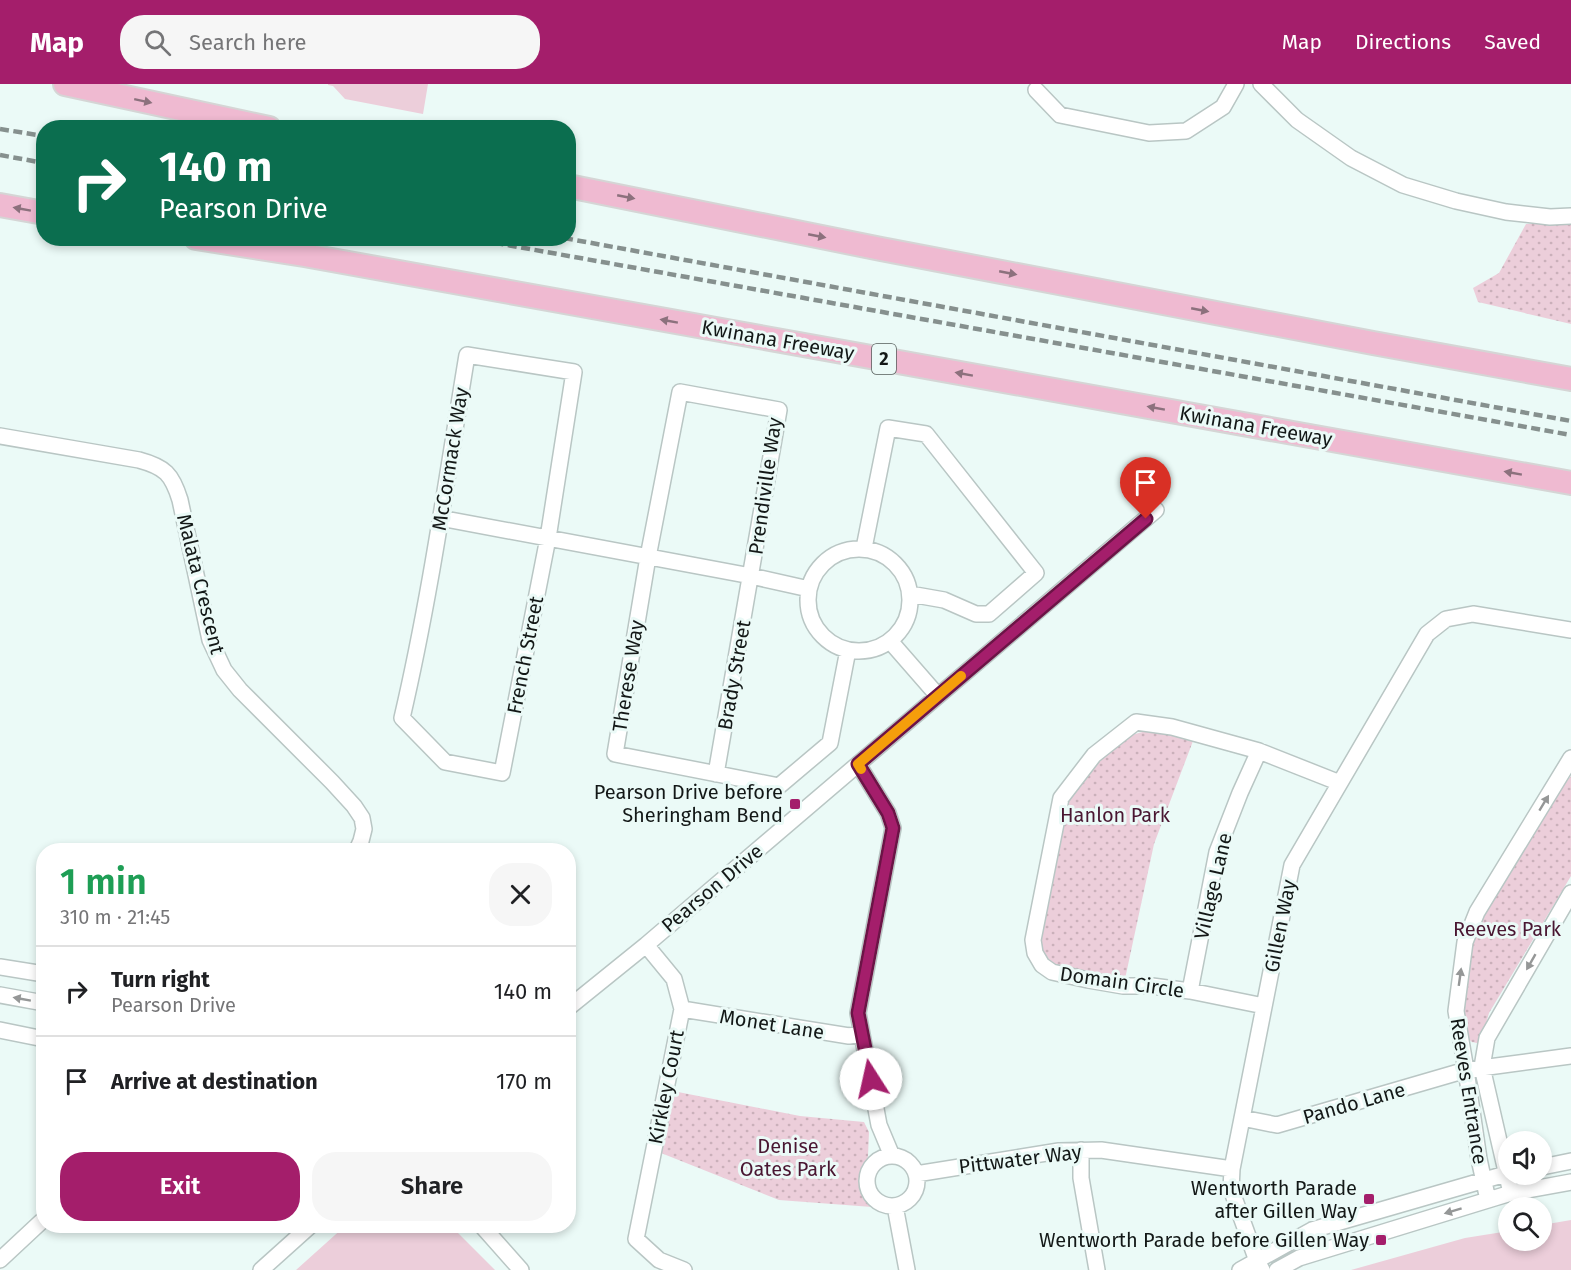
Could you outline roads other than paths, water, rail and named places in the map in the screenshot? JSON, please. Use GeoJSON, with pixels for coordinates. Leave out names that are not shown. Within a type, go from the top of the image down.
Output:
{"type":"FeatureCollection","features":[{"type":"Feature","properties":{"kind":"highway"},"geometry":{"type":"LineString","coordinates":[[65,84],[232,120]]}},
{"type":"Feature","properties":{"kind":"highway"},"geometry":{"type":"LineString","coordinates":[[576,188],[951,262],[1571,379]]}},
{"type":"Feature","properties":{"kind":"highway"},"geometry":{"type":"LineString","coordinates":[[0,205],[36,212]]}},
{"type":"Feature","properties":{"kind":"highway","name":"Kwinana Freeway"},"geometry":{"type":"LineString","coordinates":[[247,246],[1571,483]]}},
{"type":"Feature","properties":{"kind":"street"},"geometry":{"type":"LineString","coordinates":[[1036,90],[1060,115],[1149,133],[1186,131],[1223,106],[1236,84]]}},
{"type":"Feature","properties":{"kind":"street"},"geometry":{"type":"LineString","coordinates":[[1261,84],[1297,120],[1351,158],[1403,185],[1456,201],[1506,212],[1550,217],[1571,216]]}},
{"type":"Feature","properties":{"kind":"street","name":"McCormack Way"},"geometry":{"type":"LineString","coordinates":[[502,773],[445,762],[402,718],[440,518],[467,355],[574,372],[548,538]]}},
{"type":"Feature","properties":{"kind":"street","name":"Prendiville Way"},"geometry":{"type":"LineString","coordinates":[[648,557],[680,392],[779,410],[751,576]]}},
{"type":"Feature","properties":{"kind":"street"},"geometry":{"type":"LineString","coordinates":[[864,548],[888,428],[926,434],[1036,573],[989,614],[976,614],[944,600],[910,594]]}},
{"type":"Feature","properties":{"kind":"street","name":"Malata Crescent"},"geometry":{"type":"LineString","coordinates":[[0,436],[139,460],[153,464],[169,475],[175,483],[180,500],[210,640],[224,670],[240,690],[354,806],[362,818],[364,829],[360,843]]}},
{"type":"Feature","properties":{"kind":"street","name":"Pearson Drive"},"geometry":{"type":"LineString","coordinates":[[576,1002],[646,945],[1156,510]]}},
{"type":"Feature","properties":{"kind":"street"},"geometry":{"type":"LineString","coordinates":[[440,518],[751,576],[809,589]]}},
{"type":"Feature","properties":{"kind":"street","name":"French Street"},"geometry":{"type":"LineString","coordinates":[[502,773],[548,538]]}},
{"type":"Feature","properties":{"kind":"street"},"geometry":{"type":"LineString","coordinates":[[864,548],[881,553],[895,563],[905,578],[910,594],[909,612],[902,628],[890,641],[877,648],[862,651],[848,650],[833,644],[820,634],[812,620],[808,605],[809,589],[814,575],[823,563],[835,554],[849,549],[864,548]]}},
{"type":"Feature","properties":{"kind":"street","name":"Therese Way"},"geometry":{"type":"LineString","coordinates":[[648,557],[615,754],[779,786],[830,743],[848,650]]}},
{"type":"Feature","properties":{"kind":"street","name":"Brady Street"},"geometry":{"type":"LineString","coordinates":[[716,774],[751,576]]}},
{"type":"Feature","properties":{"kind":"street","name":"Gillen Way"},"geometry":{"type":"LineString","coordinates":[[1260,1265],[1231,1189],[1232,1168],[1292,865],[1427,634],[1446,619],[1473,614],[1571,630]]}},
{"type":"Feature","properties":{"kind":"street"},"geometry":{"type":"LineString","coordinates":[[890,641],[938,696]]}},
{"type":"Feature","properties":{"kind":"street","name":"Domain Circle"},"geometry":{"type":"LineString","coordinates":[[1264,1006],[1190,991],[1152,986],[1123,986],[1088,980],[1052,972],[1042,965],[1035,953],[1033,940],[1061,798],[1094,755],[1136,722],[1172,727],[1259,751],[1340,783]]}},
{"type":"Feature","properties":{"kind":"street","name":"Village Lane"},"geometry":{"type":"LineString","coordinates":[[1190,991],[1217,852],[1239,793],[1259,751]]}},
{"type":"Feature","properties":{"kind":"street","name":"Reeves Entrance"},"geometry":{"type":"LineString","coordinates":[[1488,1200],[1456,1011],[1465,942],[1477,912],[1571,758]]}},
{"type":"Feature","properties":{"kind":"street"},"geometry":{"type":"LineString","coordinates":[[858,764],[888,813],[893,828],[858,1013],[879,1125],[892,1156]]}},
{"type":"Feature","properties":{"kind":"street","name":"Reeves Entrance"},"geometry":{"type":"LineString","coordinates":[[1498,1132],[1482,1066],[1487,1038],[1571,893]]}},
{"type":"Feature","properties":{"kind":"street","name":"Kirkley Court"},"geometry":{"type":"LineString","coordinates":[[646,945],[674,979],[682,1009],[636,1239],[659,1260],[684,1270]]}},
{"type":"Feature","properties":{"kind":"street"},"geometry":{"type":"LineString","coordinates":[[0,967],[36,973]]}},
{"type":"Feature","properties":{"kind":"street"},"geometry":{"type":"LineString","coordinates":[[0,995],[36,1002]]}},
{"type":"Feature","properties":{"kind":"street","name":"Monet Lane"},"geometry":{"type":"LineString","coordinates":[[682,1009],[849,1036],[862,1034]]}},
{"type":"Feature","properties":{"kind":"street"},"geometry":{"type":"LineString","coordinates":[[0,1030],[36,1037]]}},
{"type":"Feature","properties":{"kind":"street","name":"Pando Lane"},"geometry":{"type":"LineString","coordinates":[[1242,1119],[1277,1125],[1482,1066],[1571,1056]]}},
{"type":"Feature","properties":{"kind":"street"},"geometry":{"type":"LineString","coordinates":[[1081,1150],[1081,1178],[1097,1270]]}},
{"type":"Feature","properties":{"kind":"street","name":"Pittwater Way"},"geometry":{"type":"LineString","coordinates":[[916,1174],[1081,1150],[1101,1150],[1232,1168]]}},
{"type":"Feature","properties":{"kind":"street"},"geometry":{"type":"LineString","coordinates":[[892,1156],[901,1157],[908,1162],[916,1174],[917,1182],[910,1198],[895,1206],[878,1202],[872,1196],[868,1186],[868,1177],[876,1162],[892,1156]]}},
{"type":"Feature","properties":{"kind":"street"},"geometry":{"type":"LineString","coordinates":[[1552,1165],[1571,1161]]}},
{"type":"Feature","properties":{"kind":"street"},"geometry":{"type":"LineString","coordinates":[[1240,1270],[1260,1265],[1312,1230],[1498,1176]]}},
{"type":"Feature","properties":{"kind":"street"},"geometry":{"type":"LineString","coordinates":[[1277,1270],[1299,1258],[1511,1193],[1571,1182]]}},
{"type":"Feature","properties":{"kind":"street","name":"Reeves Entrance"},"geometry":{"type":"LineString","coordinates":[[1510,1185],[1511,1193]]}},
{"type":"Feature","properties":{"kind":"street"},"geometry":{"type":"LineString","coordinates":[[895,1206],[907,1270]]}},
{"type":"Feature","properties":{"kind":"street"},"geometry":{"type":"LineString","coordinates":[[0,1260],[36,1226]]}},
{"type":"Feature","properties":{"kind":"street"},"geometry":{"type":"LineString","coordinates":[[261,1270],[302,1233]]}},
{"type":"Feature","properties":{"kind":"street"},"geometry":{"type":"LineString","coordinates":[[488,1233],[521,1270]]}},
{"type":"Feature","properties":{"kind":"railway"},"geometry":{"type":"LineString","coordinates":[[0,129],[36,135]]}},
{"type":"Feature","properties":{"kind":"railway"},"geometry":{"type":"LineString","coordinates":[[0,155],[36,162]]}},
{"type":"Feature","properties":{"kind":"railway"},"geometry":{"type":"LineString","coordinates":[[576,240],[1571,421]]}},
{"type":"Feature","properties":{"kind":"railway"},"geometry":{"type":"LineString","coordinates":[[513,246],[1571,435]]}},
{"type":"Feature","properties":{"kind":"place","name":"Pearson Drive before Sheringham Bend"},"geometry":{"type":"Point","coordinates":[795,804]}},
{"type":"Feature","properties":{"kind":"place","name":"Wentworth Parade after Gillen Way"},"geometry":{"type":"Point","coordinates":[1369,1199]}},
{"type":"Feature","properties":{"kind":"place","name":"Wentworth Parade before Gillen Way"},"geometry":{"type":"Point","coordinates":[1381,1240]}},
{"type":"Feature","properties":{"kind":"park label","name":"Hanlon Park"},"geometry":{"type":"Point","coordinates":[1115,815]}},
{"type":"Feature","properties":{"kind":"park label","name":"Reeves Park"},"geometry":{"type":"Point","coordinates":[1507,929]}},
{"type":"Feature","properties":{"kind":"park label","name":"Denise Oates Park"},"geometry":{"type":"Point","coordinates":[788,1158]}}]}
